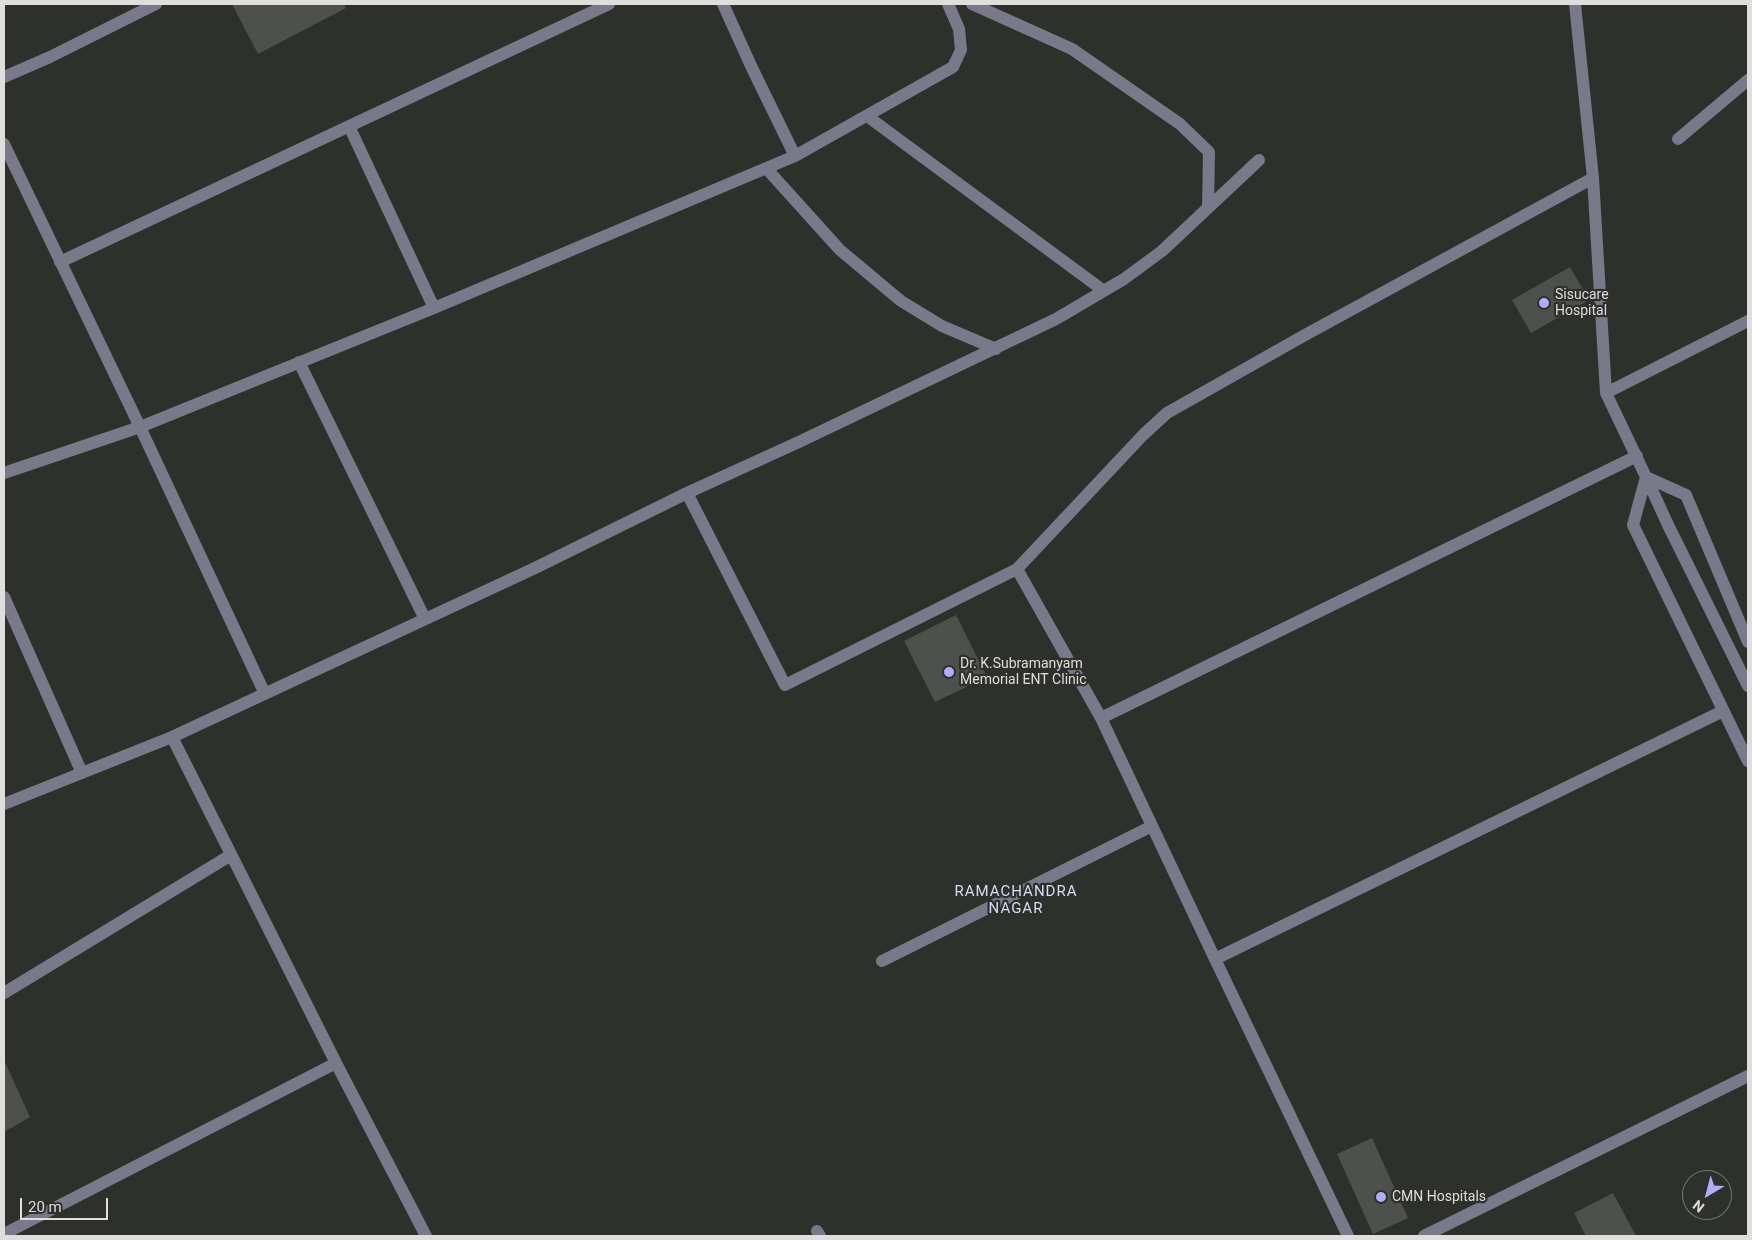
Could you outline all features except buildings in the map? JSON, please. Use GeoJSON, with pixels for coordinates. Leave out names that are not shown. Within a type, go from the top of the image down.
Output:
{"type":"FeatureCollection","features":[{"type":"Feature","properties":{"kind":"street"},"geometry":{"type":"LineString","coordinates":[[4,77],[50,57],[156,4]]}},
{"type":"Feature","properties":{"kind":"street"},"geometry":{"type":"LineString","coordinates":[[60,262],[609,4]]}},
{"type":"Feature","properties":{"kind":"street"},"geometry":{"type":"LineString","coordinates":[[723,4],[795,156]]}},
{"type":"Feature","properties":{"kind":"street"},"geometry":{"type":"LineString","coordinates":[[4,473],[140,427],[434,308],[795,156],[953,67],[961,50],[959,29],[948,4]]}},
{"type":"Feature","properties":{"kind":"street"},"geometry":{"type":"LineString","coordinates":[[972,4],[1072,49],[1180,124],[1209,152],[1208,208]]}},
{"type":"Feature","properties":{"kind":"street"},"geometry":{"type":"LineString","coordinates":[[1575,4],[1593,178],[1606,393],[1669,527],[1748,686]]}},
{"type":"Feature","properties":{"kind":"street"},"geometry":{"type":"LineString","coordinates":[[1678,139],[1748,80]]}},
{"type":"Feature","properties":{"kind":"street"},"geometry":{"type":"LineString","coordinates":[[867,116],[1104,291]]}},
{"type":"Feature","properties":{"kind":"street"},"geometry":{"type":"LineString","coordinates":[[349,126],[434,308]]}},
{"type":"Feature","properties":{"kind":"street"},"geometry":{"type":"LineString","coordinates":[[4,144],[140,427],[265,694]]}},
{"type":"Feature","properties":{"kind":"street"},"geometry":{"type":"LineString","coordinates":[[4,804],[172,737],[425,620],[1056,319],[1124,279],[1162,250],[1259,160]]}},
{"type":"Feature","properties":{"kind":"street"},"geometry":{"type":"LineString","coordinates":[[766,168],[840,250],[901,301],[942,326],[996,349]]}},
{"type":"Feature","properties":{"kind":"street"},"geometry":{"type":"LineString","coordinates":[[688,493],[785,685],[1017,570],[1142,435],[1167,413],[1305,335],[1593,178]]}},
{"type":"Feature","properties":{"kind":"street"},"geometry":{"type":"LineString","coordinates":[[1606,393],[1748,321]]}},
{"type":"Feature","properties":{"kind":"street"},"geometry":{"type":"LineString","coordinates":[[299,362],[425,620]]}},
{"type":"Feature","properties":{"kind":"street"},"geometry":{"type":"LineString","coordinates":[[1101,718],[1636,456]]}},
{"type":"Feature","properties":{"kind":"street"},"geometry":{"type":"LineString","coordinates":[[1646,476],[1686,495],[1748,642]]}},
{"type":"Feature","properties":{"kind":"street"},"geometry":{"type":"LineString","coordinates":[[1646,476],[1633,525],[1748,760]]}},
{"type":"Feature","properties":{"kind":"street"},"geometry":{"type":"LineString","coordinates":[[1017,570],[1101,718],[1348,1236]]}},
{"type":"Feature","properties":{"kind":"street"},"geometry":{"type":"LineString","coordinates":[[4,597],[82,773]]}},
{"type":"Feature","properties":{"kind":"street"},"geometry":{"type":"LineString","coordinates":[[1215,959],[1723,711]]}},
{"type":"Feature","properties":{"kind":"street"},"geometry":{"type":"LineString","coordinates":[[172,737],[336,1063],[426,1236]]}},
{"type":"Feature","properties":{"kind":"street"},"geometry":{"type":"LineString","coordinates":[[882,961],[1152,826]]}},
{"type":"Feature","properties":{"kind":"street"},"geometry":{"type":"LineString","coordinates":[[4,993],[231,855]]}},
{"type":"Feature","properties":{"kind":"street"},"geometry":{"type":"LineString","coordinates":[[4,1234],[336,1063]]}},
{"type":"Feature","properties":{"kind":"street"},"geometry":{"type":"LineString","coordinates":[[1424,1236],[1748,1076]]}},
{"type":"Feature","properties":{"kind":"place","name":"Sisucare Hospital"},"geometry":{"type":"Point","coordinates":[1544,303]}},
{"type":"Feature","properties":{"kind":"place","name":"Dr. K.Subramanyam Memorial ENT Clinic"},"geometry":{"type":"Point","coordinates":[949,672]}},
{"type":"Feature","properties":{"kind":"place","name":"CMN Hospitals"},"geometry":{"type":"Point","coordinates":[1381,1197]}},
{"type":"Feature","properties":{"kind":"district","name":"RAMACHANDRA NAGAR"},"geometry":{"type":"Point","coordinates":[1016,900]}}]}
